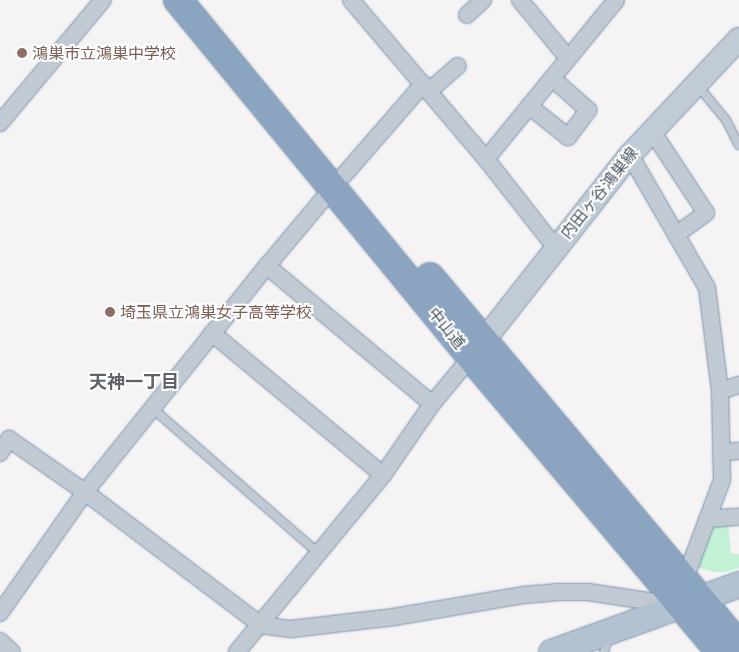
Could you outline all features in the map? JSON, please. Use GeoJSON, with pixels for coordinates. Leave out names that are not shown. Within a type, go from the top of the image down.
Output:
{"type":"FeatureCollection","features":[{"type":"Feature","properties":{"kind":"highway","name":"中山道"},"geometry":{"type":"LineString","coordinates":[[178,0],[339,181]]}},
{"type":"Feature","properties":{"kind":"highway","name":"中山道"},"geometry":{"type":"LineString","coordinates":[[197,0],[339,181],[477,349],[689,595],[730,637]]}},
{"type":"Feature","properties":{"kind":"main road","name":"内田ヶ谷鴻巣線"},"geometry":{"type":"LineString","coordinates":[[477,349],[555,247],[630,155],[739,39]]}},
{"type":"Feature","properties":{"kind":"main road"},"geometry":{"type":"LineString","coordinates":[[550,652],[607,642],[689,595],[739,584]]}},
{"type":"Feature","properties":{"kind":"street"},"geometry":{"type":"LineString","coordinates":[[0,123],[102,0]]}},
{"type":"Feature","properties":{"kind":"street"},"geometry":{"type":"LineString","coordinates":[[351,0],[486,159],[555,247]]}},
{"type":"Feature","properties":{"kind":"street"},"geometry":{"type":"LineString","coordinates":[[466,15],[484,0]]}},
{"type":"Feature","properties":{"kind":"street"},"geometry":{"type":"LineString","coordinates":[[520,0],[568,58]]}},
{"type":"Feature","properties":{"kind":"street"},"geometry":{"type":"LineString","coordinates":[[486,159],[616,0]]}},
{"type":"Feature","properties":{"kind":"street"},"geometry":{"type":"LineString","coordinates":[[0,613],[85,492],[267,266],[339,181],[426,87],[458,66]]}},
{"type":"Feature","properties":{"kind":"street"},"geometry":{"type":"LineString","coordinates":[[529,106],[568,137],[588,110],[552,78]]}},
{"type":"Feature","properties":{"kind":"street"},"geometry":{"type":"LineString","coordinates":[[652,131],[706,213],[676,235]]}},
{"type":"Feature","properties":{"kind":"street"},"geometry":{"type":"LineString","coordinates":[[0,453],[10,439],[85,492],[260,625],[291,629],[394,617],[524,595],[558,592],[689,595],[707,519],[722,480],[720,391],[707,288],[630,155]]}},
{"type":"Feature","properties":{"kind":"street"},"geometry":{"type":"LineString","coordinates":[[267,266],[432,404]]}},
{"type":"Feature","properties":{"kind":"street"},"geometry":{"type":"LineString","coordinates":[[212,333],[383,475]]}},
{"type":"Feature","properties":{"kind":"street"},"geometry":{"type":"LineString","coordinates":[[237,652],[383,475],[432,404],[477,349]]}},
{"type":"Feature","properties":{"kind":"street"},"geometry":{"type":"LineString","coordinates":[[720,391],[739,385]]}},
{"type":"Feature","properties":{"kind":"street"},"geometry":{"type":"LineString","coordinates":[[721,452],[739,451]]}},
{"type":"Feature","properties":{"kind":"street"},"geometry":{"type":"LineString","coordinates":[[707,519],[739,517]]}},
{"type":"Feature","properties":{"kind":"street"},"geometry":{"type":"LineString","coordinates":[[0,642],[12,652]]}},
{"type":"Feature","properties":{"kind":"lane"},"geometry":{"type":"LineString","coordinates":[[696,85],[726,120],[739,145]]}},
{"type":"Feature","properties":{"kind":"lane"},"geometry":{"type":"LineString","coordinates":[[152,408],[318,553]]}},
{"type":"Feature","properties":{"kind":"green space"},"geometry":{"type":"Polygon","coordinates":[[[728,523],[731,554],[739,554],[739,568],[726,572],[715,572],[695,567],[711,524],[728,523]]]}},
{"type":"Feature","properties":{"kind":"place","name":"鴻巣市立鴻巣中学校"},"geometry":{"type":"Point","coordinates":[22,53]}},
{"type":"Feature","properties":{"kind":"place","name":"埼玉県立鴻巣女子高等学校"},"geometry":{"type":"Point","coordinates":[110,312]}},
{"type":"Feature","properties":{"kind":"district","name":"天神一丁目"},"geometry":{"type":"Point","coordinates":[134,381]}}]}
